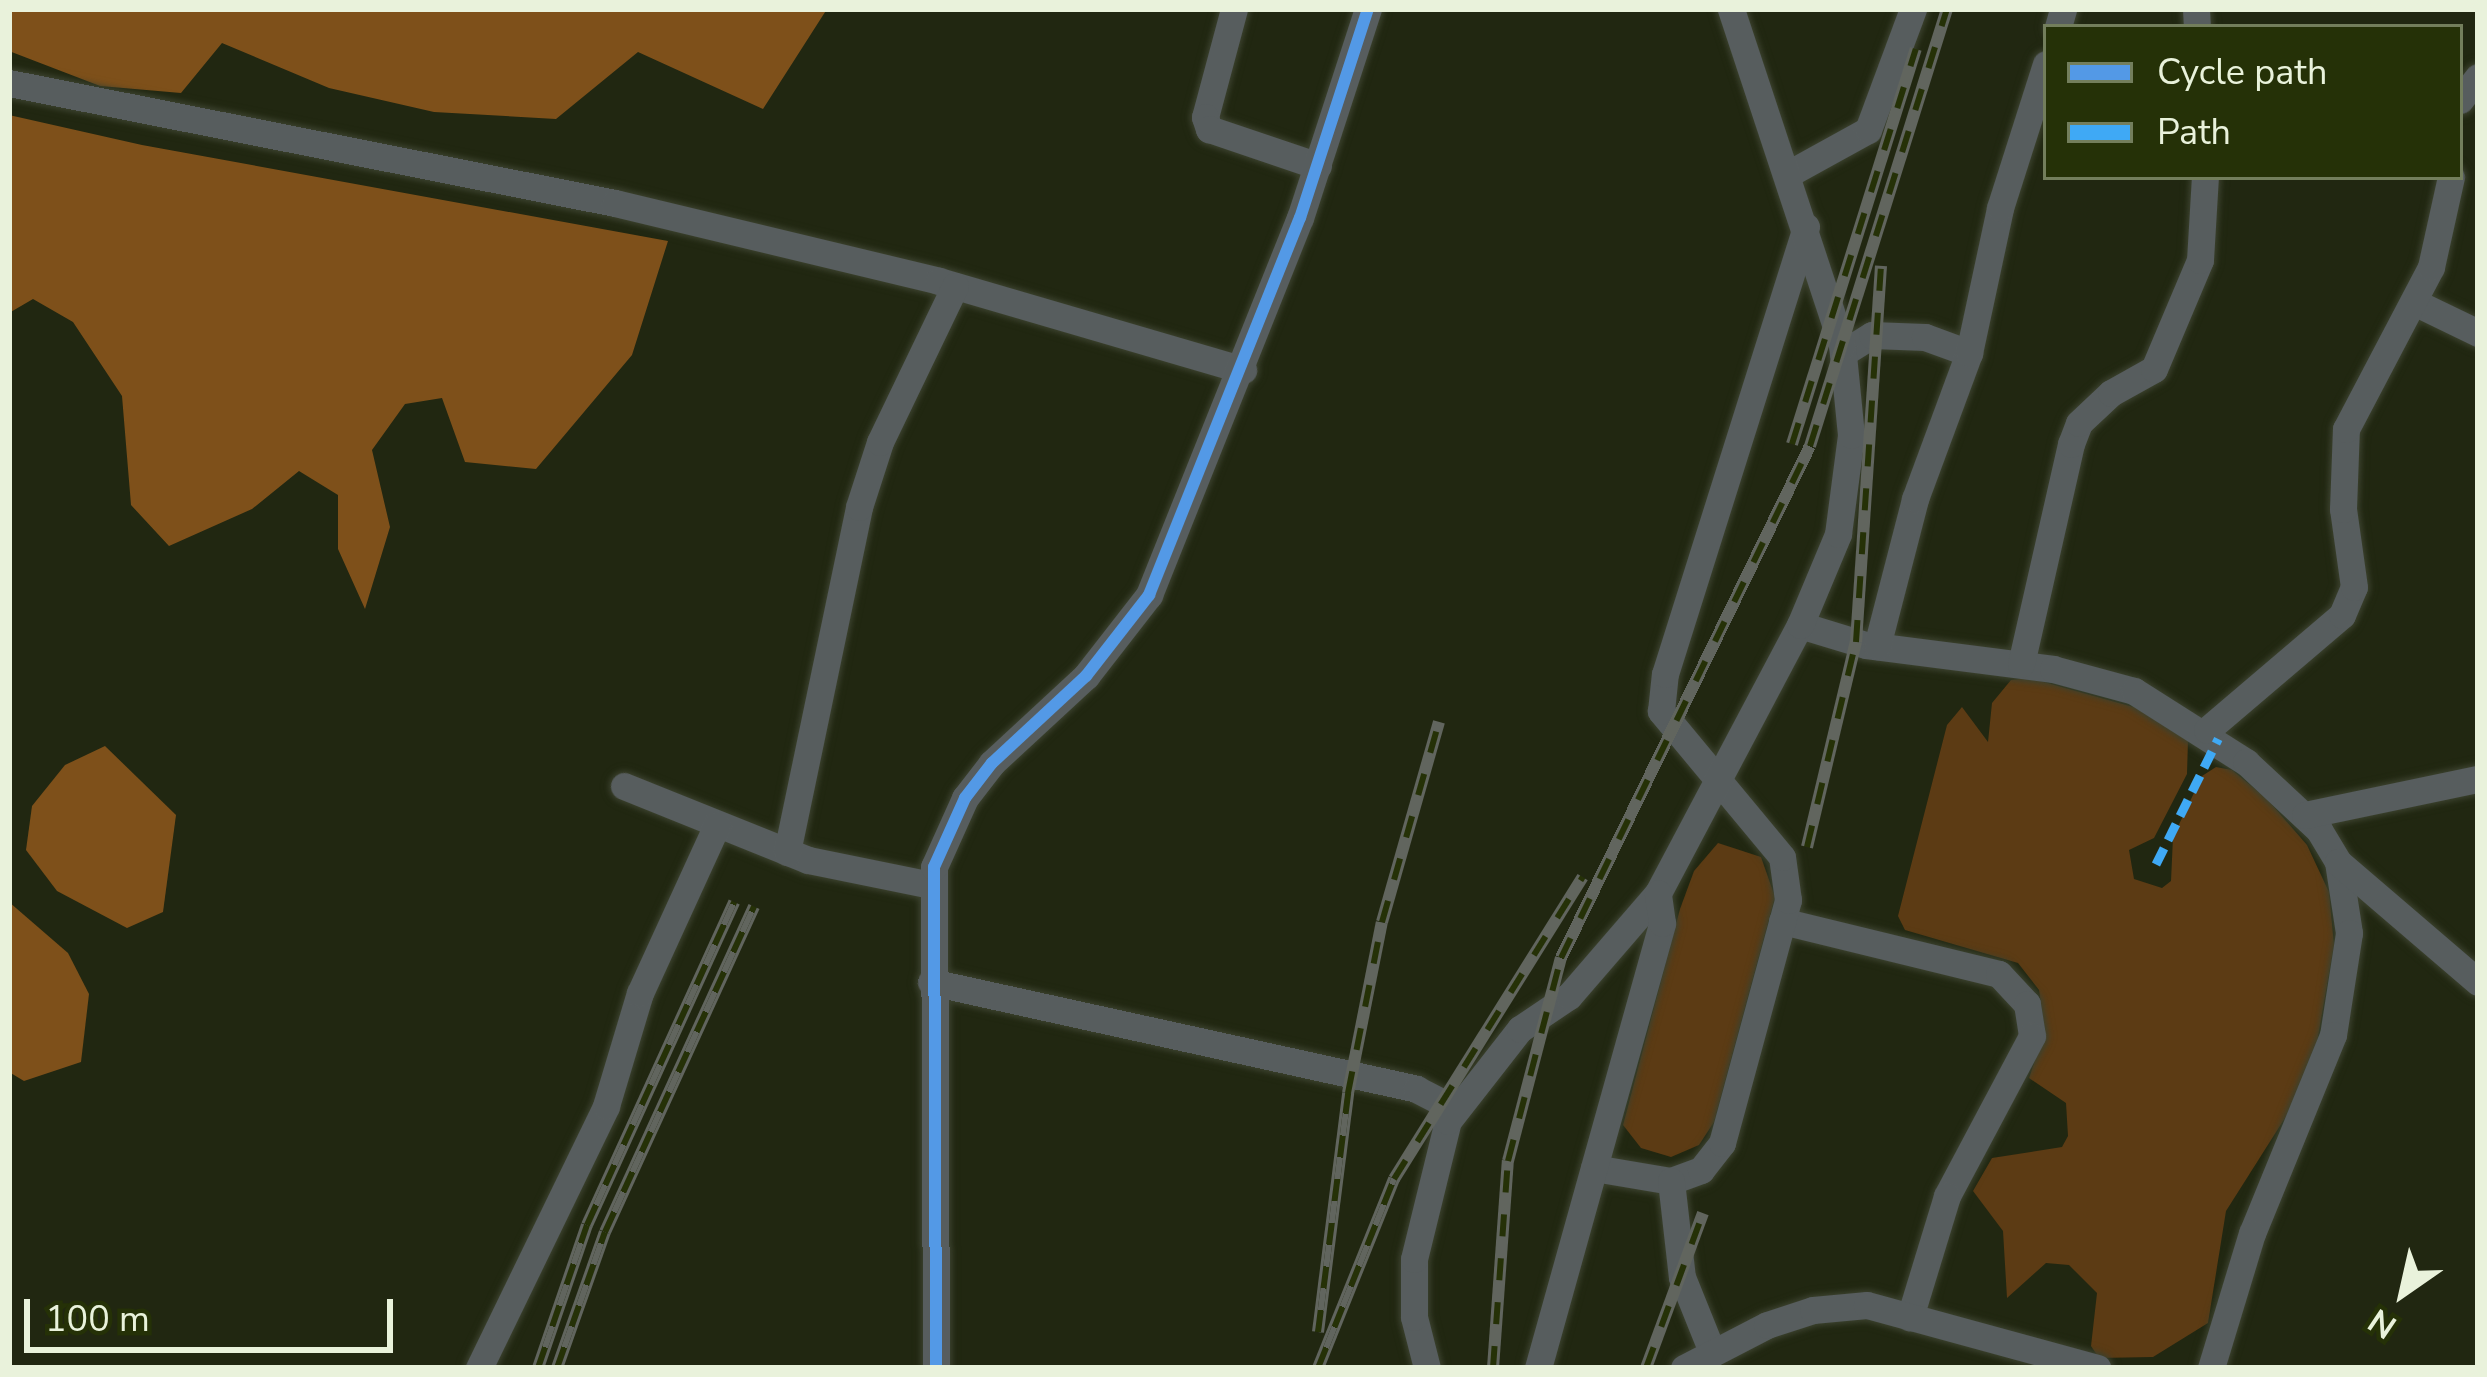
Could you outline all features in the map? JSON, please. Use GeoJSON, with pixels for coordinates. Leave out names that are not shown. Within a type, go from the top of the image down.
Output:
{"type":"FeatureCollection","features":[{"type":"Feature","properties":{"kind":"street"},"geometry":{"type":"LineString","coordinates":[[1234,9],[1205,117],[1209,129],[1318,166]]}},
{"type":"Feature","properties":{"kind":"street"},"geometry":{"type":"LineString","coordinates":[[936,1368],[931,885],[964,798],[1086,676],[1149,595],[1243,370],[1318,166],[1368,9]]}},
{"type":"Feature","properties":{"kind":"street"},"geometry":{"type":"LineString","coordinates":[[1427,1368],[1414,1317],[1414,1259],[1430,1168],[1456,1109],[1520,1028],[1570,996],[1658,892],[1800,625],[1838,534],[1851,435],[1843,353],[1790,173],[1731,9]]}},
{"type":"Feature","properties":{"kind":"street"},"geometry":{"type":"LineString","coordinates":[[1790,173],[1868,130],[1913,9]]}},
{"type":"Feature","properties":{"kind":"street"},"geometry":{"type":"LineString","coordinates":[[1877,646],[1915,499],[1969,352],[2000,208],[2043,73]]}},
{"type":"Feature","properties":{"kind":"street"},"geometry":{"type":"LineString","coordinates":[[9,83],[558,190],[955,286],[1243,370]]}},
{"type":"Feature","properties":{"kind":"street"},"geometry":{"type":"LineString","coordinates":[[2021,664],[2071,444],[2079,423],[2110,393],[2154,370],[2200,260],[2205,180]]}},
{"type":"Feature","properties":{"kind":"street"},"geometry":{"type":"LineString","coordinates":[[2206,730],[2342,615],[2354,587],[2342,509],[2346,429],[2414,302],[2445,225],[2451,180]]}},
{"type":"Feature","properties":{"kind":"street"},"geometry":{"type":"LineString","coordinates":[[1594,1168],[1670,1181],[1701,1171],[1722,1143],[1782,921],[1782,856],[1661,711],[1666,674],[1806,227]]}},
{"type":"Feature","properties":{"kind":"street"},"geometry":{"type":"LineString","coordinates":[[787,852],[860,507],[880,442],[955,286]]}},
{"type":"Feature","properties":{"kind":"street"},"geometry":{"type":"LineString","coordinates":[[2414,302],[2478,333]]}},
{"type":"Feature","properties":{"kind":"street"},"geometry":{"type":"LineString","coordinates":[[1843,353],[1873,335],[1925,337],[1969,352]]}},
{"type":"Feature","properties":{"kind":"street"},"geometry":{"type":"LineString","coordinates":[[1800,625],[1877,646],[2021,664],[2134,691],[2206,730],[2305,815],[2338,862],[2478,982]]}},
{"type":"Feature","properties":{"kind":"street"},"geometry":{"type":"LineString","coordinates":[[2305,815],[2478,779]]}},
{"type":"Feature","properties":{"kind":"street"},"geometry":{"type":"LineString","coordinates":[[624,786],[787,852],[931,885]]}},
{"type":"Feature","properties":{"kind":"street"},"geometry":{"type":"LineString","coordinates":[[479,1368],[606,1106],[640,993],[717,825]]}},
{"type":"Feature","properties":{"kind":"street"},"geometry":{"type":"LineString","coordinates":[[2211,1368],[2252,1233],[2333,1035],[2349,933],[2338,862]]}},
{"type":"Feature","properties":{"kind":"street"},"geometry":{"type":"LineString","coordinates":[[1538,1368],[1662,922],[1658,892]]}},
{"type":"Feature","properties":{"kind":"street"},"geometry":{"type":"LineString","coordinates":[[1782,921],[1999,974],[2027,1004],[2032,1036],[1947,1196],[1910,1316]]}},
{"type":"Feature","properties":{"kind":"street"},"geometry":{"type":"LineString","coordinates":[[931,982],[1416,1089],[1456,1109]]}},
{"type":"Feature","properties":{"kind":"street"},"geometry":{"type":"LineString","coordinates":[[1670,1181],[1682,1276],[1711,1349]]}},
{"type":"Feature","properties":{"kind":"street"},"geometry":{"type":"LineString","coordinates":[[1684,1368],[1711,1349],[1813,1310],[1867,1305],[2098,1368]]}},
{"type":"Feature","properties":{"kind":"shaded area"},"geometry":{"type":"Polygon","coordinates":[[[9,9],[827,9],[763,109],[638,52],[556,119],[434,112],[329,88],[222,43],[181,93],[100,86],[9,51],[9,9]]]}},
{"type":"Feature","properties":{"kind":"shaded area"},"geometry":{"type":"Polygon","coordinates":[[[9,115],[142,145],[668,241],[632,355],[536,469],[465,462],[442,398],[405,404],[372,450],[390,527],[365,609],[338,549],[338,495],[299,471],[252,509],[169,546],[131,505],[122,396],[73,322],[33,299],[9,313],[9,115]]]}},
{"type":"Feature","properties":{"kind":"shaded area"},"geometry":{"type":"Polygon","coordinates":[[[2029,678],[2137,708],[2188,741],[2187,774],[2154,838],[2129,850],[2134,879],[2162,888],[2171,881],[2173,837],[2202,776],[2216,767],[2232,770],[2267,799],[2307,845],[2329,892],[2334,945],[2316,1048],[2290,1110],[2226,1211],[2208,1323],[2153,1357],[2099,1358],[2091,1346],[2097,1293],[2069,1265],[2046,1263],[2007,1298],[2003,1231],[1973,1191],[1992,1158],[2062,1147],[2068,1136],[2066,1103],[2029,1078],[2045,1031],[2039,990],[2018,963],[1905,930],[1898,916],[1947,725],[1962,707],[1988,742],[1992,703],[2011,680],[2029,678]]]}},
{"type":"Feature","properties":{"kind":"shaded area"},"geometry":{"type":"Polygon","coordinates":[[[105,746],[176,815],[163,912],[127,928],[57,891],[26,850],[32,806],[65,765],[105,746]]]}},
{"type":"Feature","properties":{"kind":"shaded area"},"geometry":{"type":"Polygon","coordinates":[[[1718,843],[1761,857],[1775,897],[1714,1122],[1699,1145],[1671,1157],[1641,1148],[1623,1125],[1680,909],[1694,871],[1718,843]]]}},
{"type":"Feature","properties":{"kind":"shaded area"},"geometry":{"type":"Polygon","coordinates":[[[9,902],[68,953],[89,994],[81,1062],[24,1081],[9,1072],[9,902]]]}},
{"type":"Feature","properties":{"kind":"railway"},"geometry":{"type":"LineString","coordinates":[[1493,1368],[1508,1161],[1561,958],[1810,446],[1947,9]]}},
{"type":"Feature","properties":{"kind":"railway"},"geometry":{"type":"LineString","coordinates":[[1792,444],[1916,49]]}},
{"type":"Feature","properties":{"kind":"railway"},"geometry":{"type":"LineString","coordinates":[[1807,847],[1856,642],[1881,266]]}},
{"type":"Feature","properties":{"kind":"railway"},"geometry":{"type":"LineString","coordinates":[[1318,1332],[1348,1093],[1382,922],[1439,722]]}},
{"type":"Feature","properties":{"kind":"railway"},"geometry":{"type":"LineString","coordinates":[[1318,1368],[1394,1179],[1583,877]]}},
{"type":"Feature","properties":{"kind":"railway"},"geometry":{"type":"LineString","coordinates":[[538,1368],[587,1225],[734,902]]}},
{"type":"Feature","properties":{"kind":"railway"},"geometry":{"type":"LineString","coordinates":[[557,1368],[605,1232],[754,906]]}},
{"type":"Feature","properties":{"kind":"railway"},"geometry":{"type":"LineString","coordinates":[[1646,1368],[1703,1213]]}},
{"type":"Feature","properties":{"kind":"marked path"},"geometry":{"type":"LineString","coordinates":[[2156,864],[2218,739]]}},
{"type":"Feature","properties":{"kind":"cycle path"},"geometry":{"type":"LineString","coordinates":[[936,1368],[934,867],[965,798],[992,763],[1086,676],[1149,595],[1300,218],[1368,9]]}}]}
